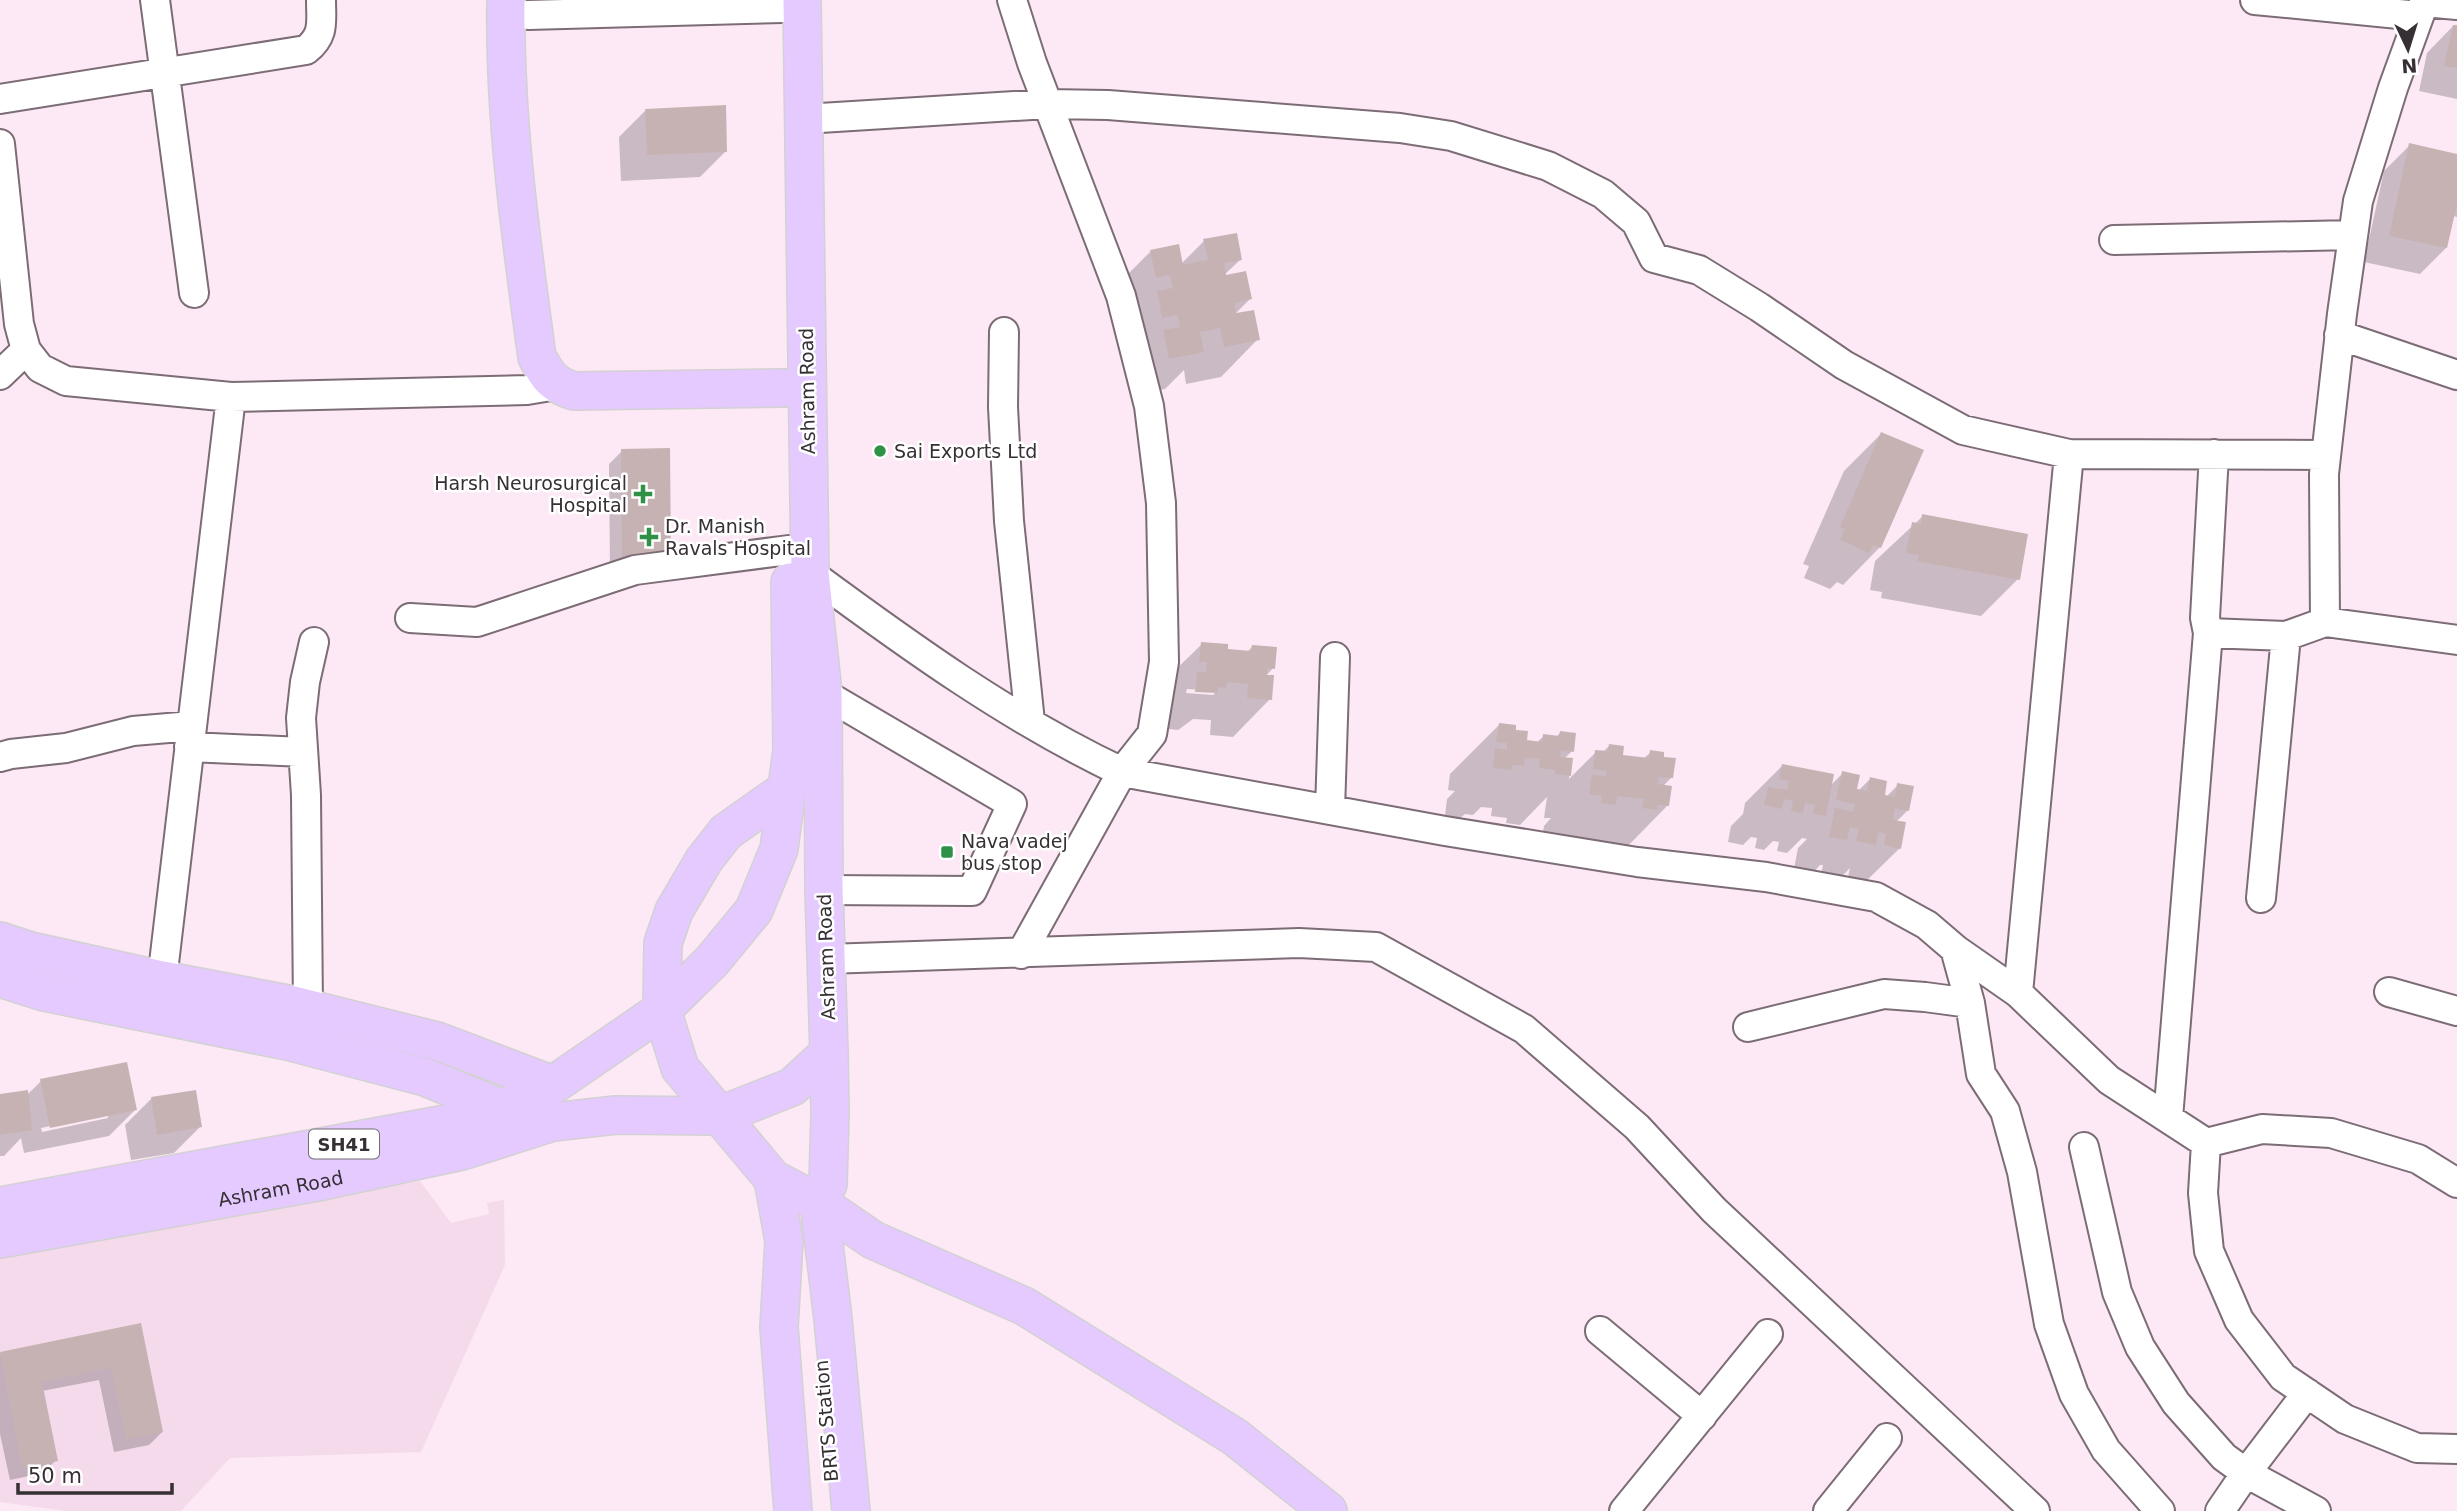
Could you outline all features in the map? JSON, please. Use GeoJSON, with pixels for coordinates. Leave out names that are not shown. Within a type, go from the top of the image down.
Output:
{"type":"FeatureCollection","features":[{"type":"Feature","properties":{"kind":"main road","name":"Ashram Road"},"geometry":{"type":"LineString","coordinates":[[0,1206],[451,1124],[501,1109],[553,1085],[662,1010],[712,961],[754,910],[779,849],[787,789],[792,750],[800,562],[803,119],[789,3]]}},
{"type":"Feature","properties":{"kind":"main road","name":"Ashram Road"},"geometry":{"type":"LineString","coordinates":[[0,1239],[323,1181],[462,1152],[553,1122],[616,1115],[718,1116],[792,1087],[829,1053],[824,890],[823,693],[800,562],[785,388],[789,3]]}},
{"type":"Feature","properties":{"kind":"main road"},"geometry":{"type":"LineString","coordinates":[[517,7],[508,85],[520,229],[537,357],[546,374],[557,385],[574,391],[785,388]]}},
{"type":"Feature","properties":{"kind":"main road"},"geometry":{"type":"LineString","coordinates":[[787,789],[726,832],[704,860],[674,911],[663,943],[662,1010],[680,1068],[773,1179],[784,1241],[779,1327],[793,1511]]}},
{"type":"Feature","properties":{"kind":"main road"},"geometry":{"type":"LineString","coordinates":[[0,942],[162,980],[308,1009],[437,1041],[553,1085]]}},
{"type":"Feature","properties":{"kind":"main road"},"geometry":{"type":"LineString","coordinates":[[0,978],[44,992],[287,1041],[425,1077],[501,1109],[553,1122]]}},
{"type":"Feature","properties":{"kind":"main road"},"geometry":{"type":"LineString","coordinates":[[829,1053],[830,1114],[823,1193],[824,1255],[833,1319],[851,1511]]}},
{"type":"Feature","properties":{"kind":"main road"},"geometry":{"type":"LineString","coordinates":[[773,1179],[823,1193],[880,1224],[1032,1292],[1233,1416],[1354,1511]]}},
{"type":"Feature","properties":{"kind":"main road"},"geometry":{"type":"LineString","coordinates":[[823,1193],[873,1240],[1024,1306],[1235,1437],[1328,1511]]}},
{"type":"Feature","properties":{"kind":"street"},"geometry":{"type":"LineString","coordinates":[[155,0],[194,293]]}},
{"type":"Feature","properties":{"kind":"street"},"geometry":{"type":"LineString","coordinates":[[0,99],[306,50],[316,42],[321,31],[321,0]]}},
{"type":"Feature","properties":{"kind":"street"},"geometry":{"type":"LineString","coordinates":[[1012,0],[1048,104],[1121,296],[1149,406],[1161,503],[1164,662],[1152,734],[1122,772],[1021,954]]}},
{"type":"Feature","properties":{"kind":"street"},"geometry":{"type":"LineString","coordinates":[[2255,0],[2457,5]]}},
{"type":"Feature","properties":{"kind":"street"},"geometry":{"type":"LineString","coordinates":[[517,7],[789,3]]}},
{"type":"Feature","properties":{"kind":"street"},"geometry":{"type":"LineString","coordinates":[[2325,622],[2324,474],[2339,335],[2358,201],[2393,88],[2423,6]]}},
{"type":"Feature","properties":{"kind":"street"},"geometry":{"type":"LineString","coordinates":[[803,119],[1048,104],[1108,105],[1400,128],[1451,136],[1548,166],[1603,194],[1636,222],[1654,258],[1699,270],[1844,365],[1963,430],[2069,454],[2326,455]]}},
{"type":"Feature","properties":{"kind":"street"},"geometry":{"type":"LineString","coordinates":[[0,144],[19,324],[26,350],[40,368],[66,381],[231,397],[527,390],[557,385]]}},
{"type":"Feature","properties":{"kind":"street"},"geometry":{"type":"LineString","coordinates":[[2114,240],[2353,235]]}},
{"type":"Feature","properties":{"kind":"street"},"geometry":{"type":"LineString","coordinates":[[1004,332],[1003,407],[1009,521],[1030,722]]}},
{"type":"Feature","properties":{"kind":"street"},"geometry":{"type":"LineString","coordinates":[[2339,335],[2457,375]]}},
{"type":"Feature","properties":{"kind":"street"},"geometry":{"type":"LineString","coordinates":[[0,374],[26,350]]}},
{"type":"Feature","properties":{"kind":"street"},"geometry":{"type":"LineString","coordinates":[[162,980],[231,397]]}},
{"type":"Feature","properties":{"kind":"street"},"geometry":{"type":"LineString","coordinates":[[2018,993],[2069,454]]}},
{"type":"Feature","properties":{"kind":"street"},"geometry":{"type":"LineString","coordinates":[[2168,1118],[2207,633],[2204,618],[2214,454]]}},
{"type":"Feature","properties":{"kind":"street"},"geometry":{"type":"LineString","coordinates":[[410,618],[477,622],[635,570],[800,562],[915,650],[1073,749],[1122,772],[1459,834],[1637,862],[1766,877],[1875,897],[1927,925],[1955,949],[2018,993],[2109,1080],[2206,1143],[2262,1129],[2331,1133],[2418,1159],[2457,1183]]}},
{"type":"Feature","properties":{"kind":"street"},"geometry":{"type":"LineString","coordinates":[[2207,633],[2286,636],[2325,622],[2457,640]]}},
{"type":"Feature","properties":{"kind":"street"},"geometry":{"type":"LineString","coordinates":[[2261,898],[2286,636]]}},
{"type":"Feature","properties":{"kind":"street"},"geometry":{"type":"LineString","coordinates":[[308,1009],[301,718],[305,682],[314,642]]}},
{"type":"Feature","properties":{"kind":"street"},"geometry":{"type":"LineString","coordinates":[[1330,810],[1335,657]]}},
{"type":"Feature","properties":{"kind":"street"},"geometry":{"type":"LineString","coordinates":[[823,693],[1012,804],[972,891],[824,890]]}},
{"type":"Feature","properties":{"kind":"street"},"geometry":{"type":"LineString","coordinates":[[0,757],[66,748],[133,731],[191,736],[303,752]]}},
{"type":"Feature","properties":{"kind":"street"},"geometry":{"type":"LineString","coordinates":[[827,959],[1299,943],[1376,947],[1524,1028],[1637,1126],[1714,1210],[2035,1511]]}},
{"type":"Feature","properties":{"kind":"street"},"geometry":{"type":"LineString","coordinates":[[1955,949],[1970,1003],[1982,1074],[2005,1111],[2022,1171],[2049,1324],[2074,1394],[2106,1450],[2160,1511]]}},
{"type":"Feature","properties":{"kind":"street"},"geometry":{"type":"LineString","coordinates":[[2389,992],[2457,1012]]}},
{"type":"Feature","properties":{"kind":"street"},"geometry":{"type":"LineString","coordinates":[[1748,1027],[1884,995],[1970,1003]]}},
{"type":"Feature","properties":{"kind":"street"},"geometry":{"type":"LineString","coordinates":[[2206,1143],[2203,1194],[2209,1251],[2239,1320],[2283,1377],[2345,1419],[2417,1448],[2457,1449]]}},
{"type":"Feature","properties":{"kind":"street"},"geometry":{"type":"LineString","coordinates":[[2084,1147],[2117,1292],[2140,1347],[2176,1403],[2224,1457],[2246,1473],[2316,1511]]}},
{"type":"Feature","properties":{"kind":"street"},"geometry":{"type":"LineString","coordinates":[[806,1332],[824,1255]]}},
{"type":"Feature","properties":{"kind":"street"},"geometry":{"type":"LineString","coordinates":[[783,1277],[806,1332]]}},
{"type":"Feature","properties":{"kind":"street"},"geometry":{"type":"LineString","coordinates":[[1600,1331],[1702,1416]]}},
{"type":"Feature","properties":{"kind":"street","name":"BRTS Station"},"geometry":{"type":"LineString","coordinates":[[806,1332],[811,1511]]}},
{"type":"Feature","properties":{"kind":"street","name":"BRTS Station"},"geometry":{"type":"LineString","coordinates":[[806,1332],[833,1511]]}},
{"type":"Feature","properties":{"kind":"street"},"geometry":{"type":"LineString","coordinates":[[1632,1508],[1768,1334]]}},
{"type":"Feature","properties":{"kind":"street"},"geometry":{"type":"LineString","coordinates":[[2220,1511],[2307,1393]]}},
{"type":"Feature","properties":{"kind":"street"},"geometry":{"type":"LineString","coordinates":[[1828,1511],[1887,1438]]}},
{"type":"Feature","properties":{"kind":"shaded area"},"geometry":{"type":"Polygon","coordinates":[[[420,1181],[451,1223],[489,1214],[487,1203],[504,1200],[505,1265],[421,1452],[230,1458],[181,1511],[66,1511],[0,1502],[0,1256],[420,1181]]]}},
{"type":"Feature","properties":{"kind":"building"},"geometry":{"type":"Polygon","coordinates":[[[2453,25],[2457,25],[2457,68],[2444,66],[2453,25]]]}},
{"type":"Feature","properties":{"kind":"building"},"geometry":{"type":"Polygon","coordinates":[[[726,105],[727,152],[647,155],[645,109],[726,105]]]}},
{"type":"Feature","properties":{"kind":"building"},"geometry":{"type":"Polygon","coordinates":[[[2409,143],[2457,154],[2457,204],[2447,248],[2389,236],[2409,143]]]}},
{"type":"Feature","properties":{"kind":"building"},"geometry":{"type":"Polygon","coordinates":[[[1237,233],[1242,260],[1224,263],[1226,275],[1246,271],[1252,299],[1234,303],[1236,313],[1254,310],[1260,340],[1224,347],[1220,328],[1200,332],[1204,352],[1169,359],[1163,330],[1180,327],[1178,315],[1162,318],[1157,291],[1173,288],[1170,275],[1156,278],[1150,250],[1179,244],[1183,265],[1208,260],[1203,239],[1237,233]]]}},
{"type":"Feature","properties":{"kind":"building"},"geometry":{"type":"Polygon","coordinates":[[[1881,432],[1924,450],[1881,548],[1873,545],[1869,553],[1840,540],[1845,529],[1840,527],[1881,432]]]}},
{"type":"Feature","properties":{"kind":"building"},"geometry":{"type":"Polygon","coordinates":[[[670,448],[671,559],[622,559],[621,449],[670,448]]]}},
{"type":"Feature","properties":{"kind":"building"},"geometry":{"type":"Polygon","coordinates":[[[1922,514],[2028,534],[2020,580],[1917,561],[1919,555],[1906,553],[1912,522],[1921,524],[1922,514]]]}},
{"type":"Feature","properties":{"kind":"building"},"geometry":{"type":"Polygon","coordinates":[[[1201,642],[1228,644],[1228,649],[1251,651],[1252,645],[1277,647],[1275,669],[1267,668],[1267,675],[1274,675],[1272,700],[1247,698],[1248,684],[1227,682],[1226,688],[1218,687],[1218,693],[1195,692],[1197,672],[1206,672],[1207,662],[1199,662],[1201,642]]]}},
{"type":"Feature","properties":{"kind":"building"},"geometry":{"type":"Polygon","coordinates":[[[1499,723],[1516,725],[1516,730],[1528,731],[1527,740],[1542,742],[1543,734],[1559,736],[1560,731],[1576,733],[1574,752],[1561,750],[1560,757],[1573,758],[1571,776],[1539,768],[1540,759],[1525,758],[1524,766],[1512,765],[1511,770],[1493,768],[1495,748],[1507,750],[1507,743],[1496,742],[1499,723]]]}},
{"type":"Feature","properties":{"kind":"building"},"geometry":{"type":"Polygon","coordinates":[[[1609,744],[1624,746],[1623,755],[1649,758],[1650,750],[1664,752],[1664,757],[1676,758],[1673,778],[1659,777],[1658,784],[1672,786],[1669,806],[1657,805],[1657,810],[1642,808],[1644,799],[1617,796],[1616,805],[1601,803],[1602,796],[1589,794],[1592,775],[1606,776],[1607,771],[1593,769],[1595,750],[1608,751],[1609,744]]]}},
{"type":"Feature","properties":{"kind":"building"},"geometry":{"type":"Polygon","coordinates":[[[1782,764],[1834,774],[1826,816],[1813,814],[1815,805],[1805,803],[1803,813],[1791,811],[1793,801],[1784,799],[1782,809],[1764,805],[1768,787],[1787,790],[1789,781],[1779,779],[1782,764]]]}},
{"type":"Feature","properties":{"kind":"building"},"geometry":{"type":"Polygon","coordinates":[[[1842,771],[1860,775],[1857,789],[1867,791],[1870,777],[1887,781],[1885,795],[1895,797],[1897,783],[1914,786],[1909,811],[1895,808],[1893,820],[1906,822],[1901,849],[1884,845],[1886,834],[1878,832],[1876,845],[1856,841],[1859,829],[1850,827],[1847,840],[1829,837],[1835,808],[1853,812],[1855,804],[1836,800],[1842,771]]]}},
{"type":"Feature","properties":{"kind":"building"},"geometry":{"type":"Polygon","coordinates":[[[127,1062],[137,1110],[50,1128],[40,1079],[127,1062]]]}},
{"type":"Feature","properties":{"kind":"building"},"geometry":{"type":"Polygon","coordinates":[[[28,1090],[32,1130],[0,1135],[0,1094],[28,1090]]]}},
{"type":"Feature","properties":{"kind":"building"},"geometry":{"type":"Polygon","coordinates":[[[196,1090],[202,1127],[157,1135],[151,1097],[196,1090]]]}},
{"type":"Feature","properties":{"kind":"building"},"geometry":{"type":"Polygon","coordinates":[[[141,1323],[163,1432],[126,1439],[111,1368],[42,1382],[58,1461],[22,1468],[0,1352],[141,1323]]]}},
{"type":"Feature","properties":{"kind":"place","name":"Sai Exports Ltd"},"geometry":{"type":"Point","coordinates":[880,451]}},
{"type":"Feature","properties":{"kind":"place","name":"Harsh Neurosurgical Hospital"},"geometry":{"type":"Point","coordinates":[643,494]}},
{"type":"Feature","properties":{"kind":"place","name":"Dr. Manish Ravals Hospital"},"geometry":{"type":"Point","coordinates":[649,537]}},
{"type":"Feature","properties":{"kind":"place","name":"Nava vadej bus stop"},"geometry":{"type":"Point","coordinates":[947,852]}}]}
